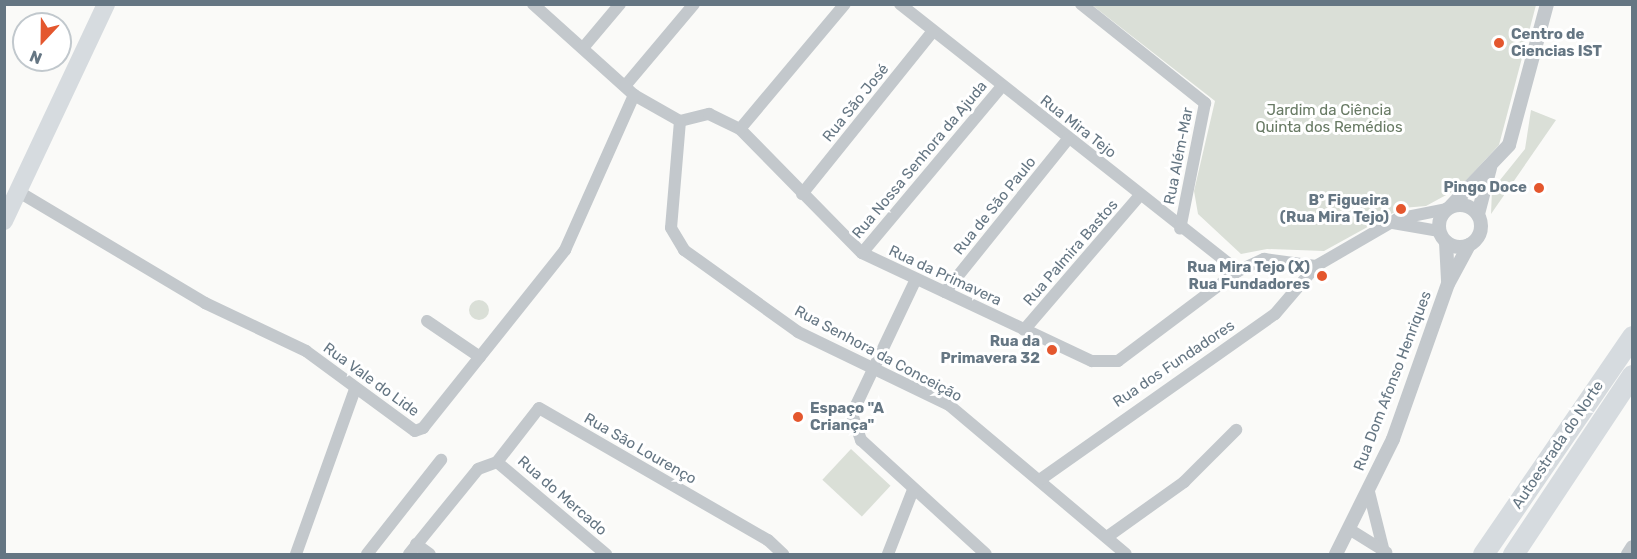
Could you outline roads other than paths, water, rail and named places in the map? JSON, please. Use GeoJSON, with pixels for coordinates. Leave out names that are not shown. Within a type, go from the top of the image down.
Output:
{"type":"FeatureCollection","features":[{"type":"Feature","properties":{"kind":"highway","name":"Autoestrada do Norte"},"geometry":{"type":"LineString","coordinates":[[1483,555],[1632,336]]}},
{"type":"Feature","properties":{"kind":"highway","name":"Autoestrada do Norte"},"geometry":{"type":"LineString","coordinates":[[1513,555],[1632,375]]}},
{"type":"Feature","properties":{"kind":"main road"},"geometry":{"type":"LineString","coordinates":[[4,221],[106,4]]}},
{"type":"Feature","properties":{"kind":"street"},"geometry":{"type":"LineString","coordinates":[[533,4],[634,95],[680,121]]}},
{"type":"Feature","properties":{"kind":"street"},"geometry":{"type":"LineString","coordinates":[[583,48],[620,4]]}},
{"type":"Feature","properties":{"kind":"street"},"geometry":{"type":"LineString","coordinates":[[625,86],[694,4]]}},
{"type":"Feature","properties":{"kind":"street"},"geometry":{"type":"LineString","coordinates":[[740,129],[845,4]]}},
{"type":"Feature","properties":{"kind":"street","name":"Rua Mira Tejo"},"geometry":{"type":"LineString","coordinates":[[900,4],[1180,229],[1238,272]]}},
{"type":"Feature","properties":{"kind":"street","name":"Rua Além-Mar"},"geometry":{"type":"LineString","coordinates":[[1081,4],[1205,103],[1180,229]]}},
{"type":"Feature","properties":{"kind":"street"},"geometry":{"type":"LineString","coordinates":[[1443,236],[1449,208],[1509,146],[1547,4]]}},
{"type":"Feature","properties":{"kind":"street","name":"Rua São José"},"geometry":{"type":"LineString","coordinates":[[802,194],[933,31]]}},
{"type":"Feature","properties":{"kind":"street","name":"Rua Nossa Senhora da Ajuda"},"geometry":{"type":"LineString","coordinates":[[862,253],[1002,86]]}},
{"type":"Feature","properties":{"kind":"street","name":"Rua Vale do Lide"},"geometry":{"type":"LineString","coordinates":[[18,192],[205,303],[306,351],[415,431],[480,357],[565,250],[634,95]]}},
{"type":"Feature","properties":{"kind":"street","name":"Rua da Primavera"},"geometry":{"type":"LineString","coordinates":[[680,121],[709,114],[740,129],[862,253],[1092,361],[1118,361],[1238,272],[1264,259],[1316,266]]}},
{"type":"Feature","properties":{"kind":"street","name":"Rua Senhora da Conceição"},"geometry":{"type":"LineString","coordinates":[[680,121],[670,228],[684,250],[798,332],[949,405],[1041,478],[1125,555]]}},
{"type":"Feature","properties":{"kind":"street","name":"Rua de São Paulo"},"geometry":{"type":"LineString","coordinates":[[945,292],[1068,139]]}},
{"type":"Feature","properties":{"kind":"street"},"geometry":{"type":"LineString","coordinates":[[1389,224],[1443,236],[1468,245],[1480,232],[1478,214],[1490,168]]}},
{"type":"Feature","properties":{"kind":"street","name":"Rua Palmira Bastos"},"geometry":{"type":"LineString","coordinates":[[1024,330],[1140,195]]}},
{"type":"Feature","properties":{"kind":"street"},"geometry":{"type":"LineString","coordinates":[[1316,266],[1389,224],[1466,205],[1478,214]]}},
{"type":"Feature","properties":{"kind":"street","name":"Rua Dom Afonso Henriques"},"geometry":{"type":"LineString","coordinates":[[1443,236],[1448,284]]}},
{"type":"Feature","properties":{"kind":"street","name":"Rua Dom Afonso Henriques"},"geometry":{"type":"LineString","coordinates":[[1336,555],[1368,492],[1448,284],[1468,245]]}},
{"type":"Feature","properties":{"kind":"street","name":"Rua dos Fundadores"},"geometry":{"type":"LineString","coordinates":[[1041,478],[1275,314],[1316,266]]}},
{"type":"Feature","properties":{"kind":"street"},"geometry":{"type":"LineString","coordinates":[[916,279],[871,367],[852,414],[861,440],[986,555]]}},
{"type":"Feature","properties":{"kind":"street"},"geometry":{"type":"LineString","coordinates":[[427,321],[480,357]]}},
{"type":"Feature","properties":{"kind":"street"},"geometry":{"type":"LineString","coordinates":[[300,553],[355,389]]}},
{"type":"Feature","properties":{"kind":"street","name":"Rua São Lourenço"},"geometry":{"type":"LineString","coordinates":[[497,462],[539,408],[768,540],[783,555]]}},
{"type":"Feature","properties":{"kind":"street"},"geometry":{"type":"LineString","coordinates":[[1107,537],[1184,482],[1236,430]]}},
{"type":"Feature","properties":{"kind":"street"},"geometry":{"type":"LineString","coordinates":[[367,555],[441,460]]}},
{"type":"Feature","properties":{"kind":"street"},"geometry":{"type":"LineString","coordinates":[[430,555],[413,549],[478,469],[497,462]]}},
{"type":"Feature","properties":{"kind":"street","name":"Rua do Mercado"},"geometry":{"type":"LineString","coordinates":[[497,462],[606,555]]}},
{"type":"Feature","properties":{"kind":"street"},"geometry":{"type":"LineString","coordinates":[[888,555],[913,490]]}},
{"type":"Feature","properties":{"kind":"street"},"geometry":{"type":"LineString","coordinates":[[1368,492],[1385,551]]}},
{"type":"Feature","properties":{"kind":"street"},"geometry":{"type":"LineString","coordinates":[[1349,529],[1385,551]]}},
{"type":"Feature","properties":{"kind":"street"},"geometry":{"type":"LineString","coordinates":[[1627,555],[1632,546]]}},
{"type":"Feature","properties":{"kind":"place","name":"Centro de Ciencias IST"},"geometry":{"type":"Point","coordinates":[1499,43]}},
{"type":"Feature","properties":{"kind":"place","name":"Pingo Doce"},"geometry":{"type":"Point","coordinates":[1539,188]}},
{"type":"Feature","properties":{"kind":"place","name":"Bº Figueira (Rua Mira Tejo)"},"geometry":{"type":"Point","coordinates":[1401,209]}},
{"type":"Feature","properties":{"kind":"place","name":"Rua Mira Tejo (X) Rua Fundadores"},"geometry":{"type":"Point","coordinates":[1322,276]}},
{"type":"Feature","properties":{"kind":"place","name":"Rua da Primavera 32"},"geometry":{"type":"Point","coordinates":[1052,350]}},
{"type":"Feature","properties":{"kind":"place","name":"Espaço \"A Criança\""},"geometry":{"type":"Point","coordinates":[798,417]}},
{"type":"Feature","properties":{"kind":"park label","name":"Jardim da Ciência Quinta dos Remédios"},"geometry":{"type":"Point","coordinates":[1329,118]}}]}
